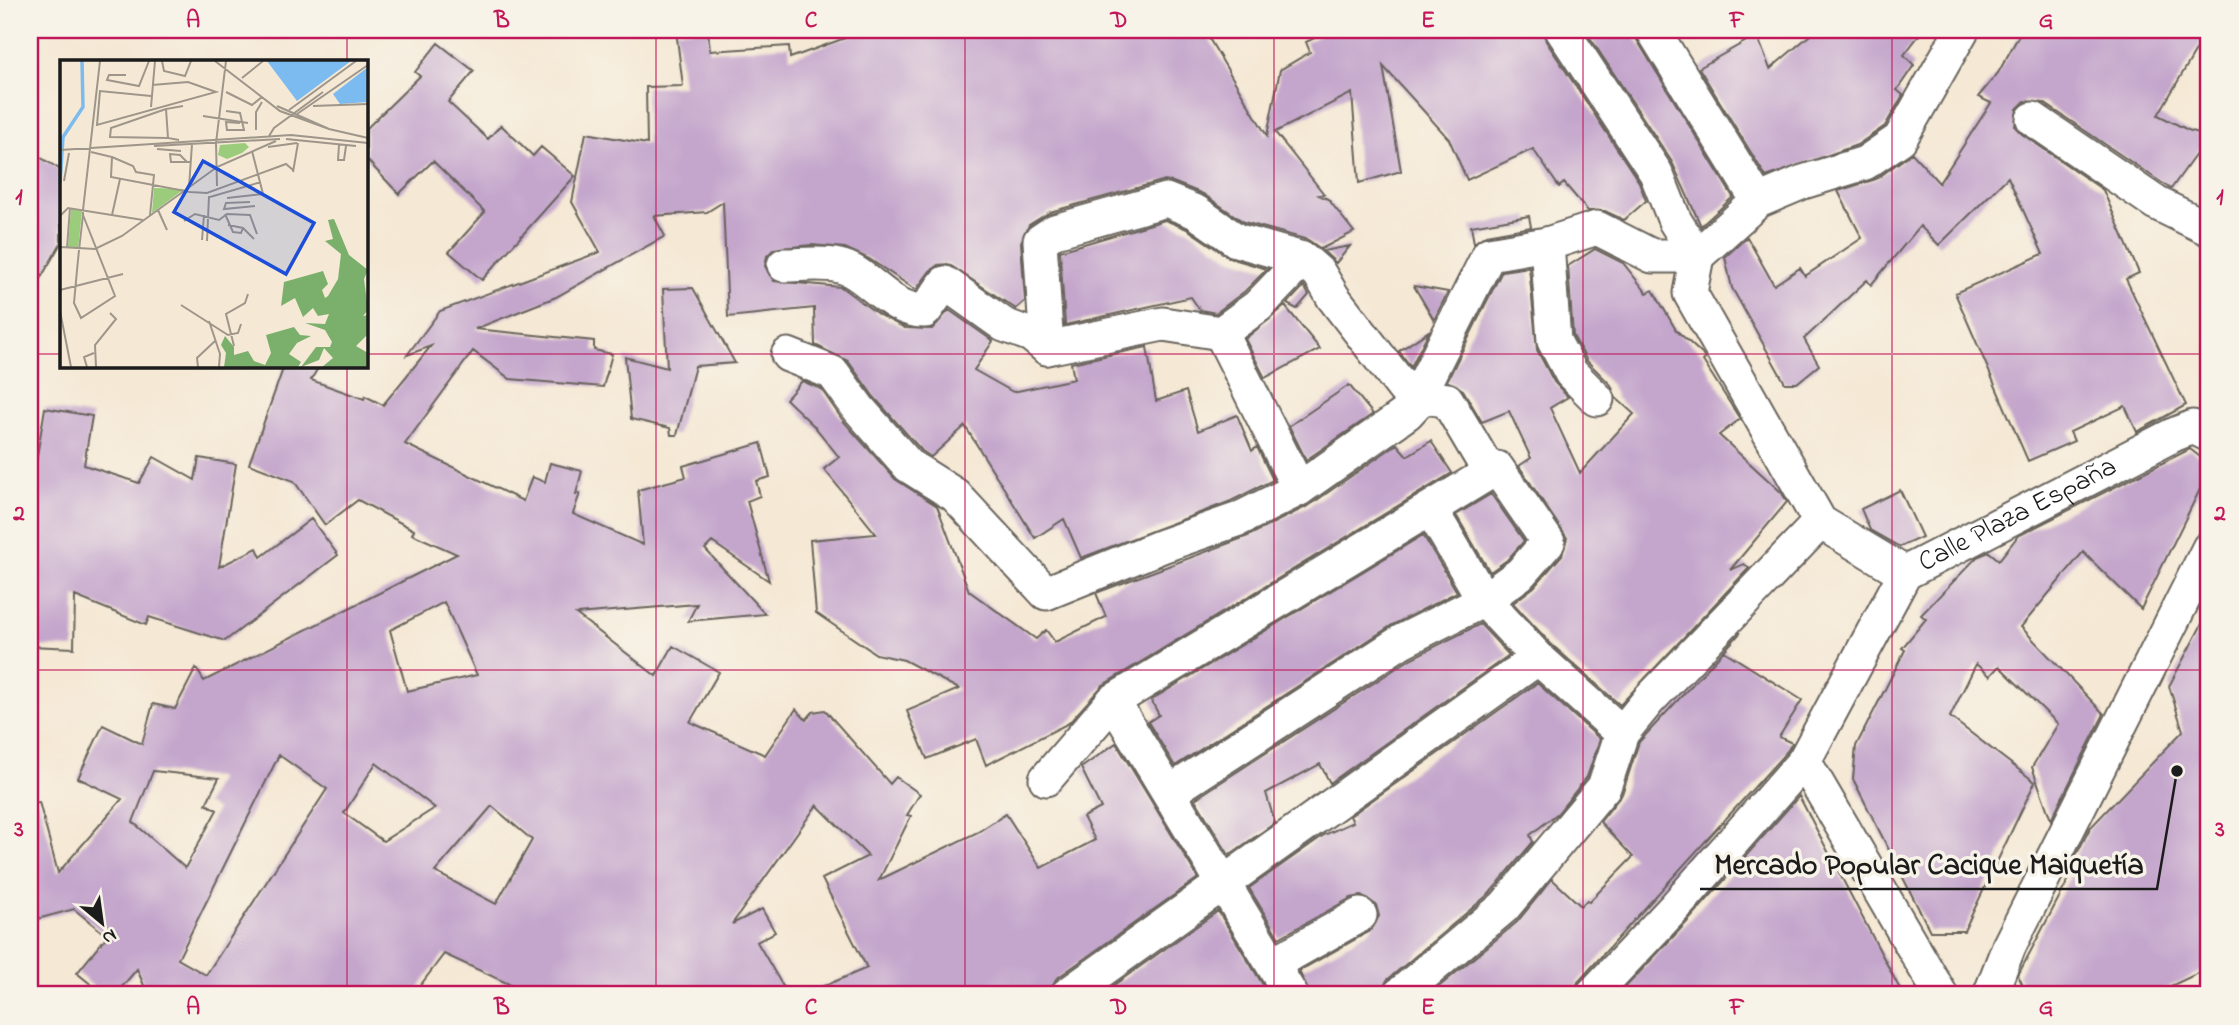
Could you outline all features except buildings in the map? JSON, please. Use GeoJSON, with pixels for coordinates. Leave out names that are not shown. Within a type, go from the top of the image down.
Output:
{"type":"FeatureCollection","features":[{"type":"Feature","properties":{"kind":"street"},"geometry":{"type":"LineString","coordinates":[[1562,30],[1656,173],[1675,221],[1697,256]]}},
{"type":"Feature","properties":{"kind":"street"},"geometry":{"type":"LineString","coordinates":[[1653,30],[1758,201]]}},
{"type":"Feature","properties":{"kind":"street"},"geometry":{"type":"LineString","coordinates":[[1905,573],[1820,522],[1689,293],[1697,256],[1758,201],[1803,182],[1865,163],[1900,139],[1962,30]]}},
{"type":"Feature","properties":{"kind":"street"},"geometry":{"type":"LineString","coordinates":[[2032,119],[2156,203],[2209,229]]}},
{"type":"Feature","properties":{"kind":"street"},"geometry":{"type":"LineString","coordinates":[[1047,348],[1041,241],[1055,231],[1166,200],[1196,212],[1236,240],[1303,259],[1320,273],[1333,297],[1404,389],[1422,397],[1447,400],[1490,472]]}},
{"type":"Feature","properties":{"kind":"street"},"geometry":{"type":"LineString","coordinates":[[788,355],[833,373],[859,409],[909,466],[955,495],[1046,593],[1162,546],[1239,519],[1299,489],[1406,413],[1422,397],[1426,380],[1489,254],[1547,244],[1597,228],[1651,256],[1697,256]]}},
{"type":"Feature","properties":{"kind":"street"},"geometry":{"type":"LineString","coordinates":[[1547,244],[1554,341],[1572,373],[1597,399]]}},
{"type":"Feature","properties":{"kind":"street"},"geometry":{"type":"LineString","coordinates":[[1047,348],[1163,324],[1221,333],[1258,306],[1303,259]]}},
{"type":"Feature","properties":{"kind":"street"},"geometry":{"type":"LineString","coordinates":[[784,265],[841,266],[905,309],[920,312],[925,311],[945,283],[1004,326],[1031,335],[1047,348]]}},
{"type":"Feature","properties":{"kind":"street"},"geometry":{"type":"LineString","coordinates":[[1221,333],[1299,489]]}},
{"type":"Feature","properties":{"kind":"street","name":"Calle Plaza España"},"geometry":{"type":"LineString","coordinates":[[1592,995],[1675,907],[1804,761],[1905,573],[2173,435],[2193,427],[2209,435]]}},
{"type":"Feature","properties":{"kind":"street"},"geometry":{"type":"LineString","coordinates":[[1046,779],[1113,701],[1497,468],[1548,542],[1520,574],[1484,600],[1402,641],[1170,792]]}},
{"type":"Feature","properties":{"kind":"street"},"geometry":{"type":"LineString","coordinates":[[1431,510],[1484,600],[1538,658],[1622,733]]}},
{"type":"Feature","properties":{"kind":"street"},"geometry":{"type":"LineString","coordinates":[[1399,995],[1504,907],[1604,787],[1622,733],[1649,700],[1820,522]]}},
{"type":"Feature","properties":{"kind":"street"},"geometry":{"type":"LineString","coordinates":[[1990,995],[2009,946],[2209,548]]}},
{"type":"Feature","properties":{"kind":"street"},"geometry":{"type":"LineString","coordinates":[[1067,995],[1538,658]]}},
{"type":"Feature","properties":{"kind":"street"},"geometry":{"type":"LineString","coordinates":[[1113,701],[1292,995]]}},
{"type":"Feature","properties":{"kind":"street"},"geometry":{"type":"LineString","coordinates":[[1804,761],[1941,995]]}},
{"type":"Feature","properties":{"kind":"street"},"geometry":{"type":"LineString","coordinates":[[1273,964],[1360,915]]}},
{"type":"Feature","properties":{"kind":"place","name":"Mercado Popular Cacique Maiquetía"},"geometry":{"type":"Point","coordinates":[2177,771]}}]}
